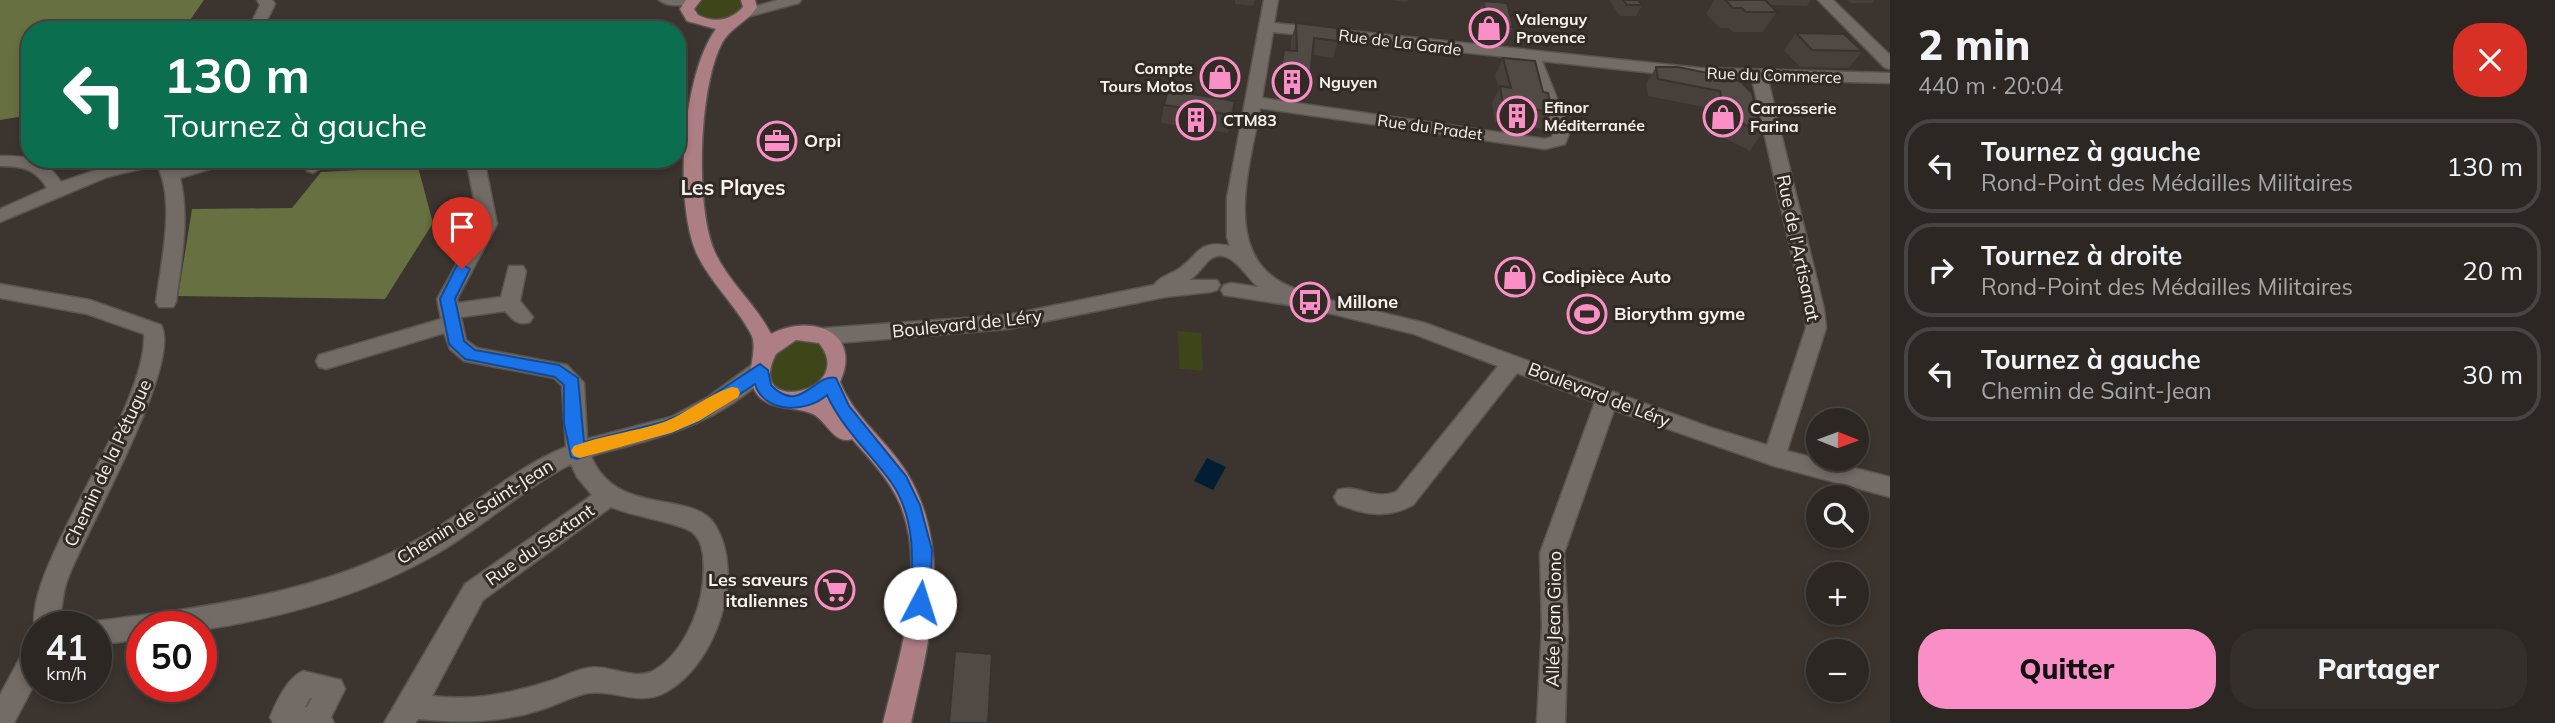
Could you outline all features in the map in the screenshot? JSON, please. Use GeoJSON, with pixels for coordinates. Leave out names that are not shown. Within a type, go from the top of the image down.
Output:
{"type":"FeatureCollection","features":[{"type":"Feature","properties":{"kind":"main road"},"geometry":{"type":"LineString","coordinates":[[690,3],[692,18],[703,23],[731,22]]}},
{"type":"Feature","properties":{"kind":"main road"},"geometry":{"type":"LineString","coordinates":[[710,52],[722,31],[748,5]]}},
{"type":"Feature","properties":{"kind":"main road"},"geometry":{"type":"LineString","coordinates":[[703,23],[708,34],[710,52],[696,123],[694,195],[698,231],[718,271],[756,323],[763,360],[760,380],[770,395],[785,401],[803,401],[822,392],[830,383],[836,357],[835,349],[825,336],[796,332],[772,321],[741,299]]}},
{"type":"Feature","properties":{"kind":"main road"},"geometry":{"type":"LineString","coordinates":[[763,360],[779,338],[796,332]]}},
{"type":"Feature","properties":{"kind":"main road"},"geometry":{"type":"LineString","coordinates":[[830,383],[842,410],[900,481],[919,526],[923,550],[920,603],[892,717]]}},
{"type":"Feature","properties":{"kind":"main road"},"geometry":{"type":"LineString","coordinates":[[803,401],[831,416],[875,464],[891,486],[908,527],[911,547],[909,601],[892,717]]}},
{"type":"Feature","properties":{"kind":"street"},"geometry":{"type":"LineString","coordinates":[[260,21],[268,4],[264,0]]}},
{"type":"Feature","properties":{"kind":"street"},"geometry":{"type":"LineString","coordinates":[[1234,223],[1224,239],[1199,257],[1195,266],[1199,276],[1210,285],[1231,290],[1250,282],[1249,265],[1236,237],[1234,223],[1236,198],[1272,0]]}},
{"type":"Feature","properties":{"kind":"street"},"geometry":{"type":"LineString","coordinates":[[1825,0],[1890,64]]}},
{"type":"Feature","properties":{"kind":"street"},"geometry":{"type":"LineString","coordinates":[[748,5],[786,1]]}},
{"type":"Feature","properties":{"kind":"street","name":"Rue de La Garde"},"geometry":{"type":"LineString","coordinates":[[1268,27],[1533,57]]}},
{"type":"Feature","properties":{"kind":"street","name":"Rue du Commerce"},"geometry":{"type":"LineString","coordinates":[[1533,57],[1759,76],[1890,78]]}},
{"type":"Feature","properties":{"kind":"street","name":"Rue du Pradet"},"geometry":{"type":"LineString","coordinates":[[1254,102],[1545,144],[1559,140],[1562,131],[1533,57]]}},
{"type":"Feature","properties":{"kind":"street","name":"Rue de l'Artisanat"},"geometry":{"type":"LineString","coordinates":[[1759,76],[1814,309],[1816,328],[1774,457]]}},
{"type":"Feature","properties":{"kind":"street"},"geometry":{"type":"LineString","coordinates":[[0,161],[21,161]]}},
{"type":"Feature","properties":{"kind":"street"},"geometry":{"type":"LineString","coordinates":[[44,168],[57,190]]}},
{"type":"Feature","properties":{"kind":"street"},"geometry":{"type":"LineString","coordinates":[[0,216],[57,190],[119,168]]}},
{"type":"Feature","properties":{"kind":"street","name":"Chemin de la Pétugue"},"geometry":{"type":"LineString","coordinates":[[49,611],[54,582],[149,375],[157,344],[148,327],[168,311],[166,302],[176,209],[165,168]]}},
{"type":"Feature","properties":{"kind":"street"},"geometry":{"type":"LineString","coordinates":[[405,714],[475,713],[513,706],[590,680],[651,686],[668,678],[685,660],[700,632],[716,582],[718,562],[712,539],[702,526],[685,518],[639,509],[608,496],[590,479],[577,452],[573,423],[573,383],[559,371],[471,355],[457,344],[447,299],[488,224],[478,168]]}},
{"type":"Feature","properties":{"kind":"street"},"geometry":{"type":"LineString","coordinates":[[1209,251],[1228,251],[1249,265]]}},
{"type":"Feature","properties":{"kind":"street","name":"Boulevard de Léry"},"geometry":{"type":"LineString","coordinates":[[1249,265],[1273,288],[1308,301]]}},
{"type":"Feature","properties":{"kind":"street","name":"Boulevard de Léry"},"geometry":{"type":"LineString","coordinates":[[1148,293],[1195,266]]}},
{"type":"Feature","properties":{"kind":"street"},"geometry":{"type":"LineString","coordinates":[[326,361],[450,317],[517,310],[516,271]]}},
{"type":"Feature","properties":{"kind":"street","name":"Boulevard de Léry"},"geometry":{"type":"LineString","coordinates":[[825,336],[867,335],[1008,322],[1148,293],[1210,285]]}},
{"type":"Feature","properties":{"kind":"street","name":"Boulevard de Léry"},"geometry":{"type":"LineString","coordinates":[[1231,290],[1308,301],[1418,328],[1774,457],[1890,487]]}},
{"type":"Feature","properties":{"kind":"street"},"geometry":{"type":"LineString","coordinates":[[0,291],[90,307],[148,327]]}},
{"type":"Feature","properties":{"kind":"street"},"geometry":{"type":"LineString","coordinates":[[836,357],[853,342],[867,335]]}},
{"type":"Feature","properties":{"kind":"street","name":"Chemin de Saint-Jean"},"geometry":{"type":"LineString","coordinates":[[217,616],[264,609],[355,581],[430,544],[496,498],[563,458],[600,443],[665,428],[693,417],[719,401],[763,360]]}},
{"type":"Feature","properties":{"kind":"street"},"geometry":{"type":"LineString","coordinates":[[1346,497],[1380,506],[1395,505],[1405,498],[1513,363]]}},
{"type":"Feature","properties":{"kind":"street","name":"Chemin de Saint-Jean"},"geometry":{"type":"LineString","coordinates":[[719,401],[749,394],[770,395]]}},
{"type":"Feature","properties":{"kind":"street","name":"Allée Jean Giono"},"geometry":{"type":"LineString","coordinates":[[1550,723],[1555,627],[1552,553],[1607,398]]}},
{"type":"Feature","properties":{"kind":"street","name":"Rue du Sextant"},"geometry":{"type":"LineString","coordinates":[[405,714],[474,592],[608,496]]}},
{"type":"Feature","properties":{"kind":"street"},"geometry":{"type":"LineString","coordinates":[[0,722],[21,682]]}},
{"type":"Feature","properties":{"kind":"green space"},"geometry":{"type":"Polygon","coordinates":[[[0,0],[204,0],[189,21],[21,21],[21,116],[0,120],[0,0]]]}},
{"type":"Feature","properties":{"kind":"green space"},"geometry":{"type":"Polygon","coordinates":[[[694,0],[748,0],[743,17],[703,24],[688,6],[694,0]]]}},
{"type":"Feature","properties":{"kind":"green space"},"geometry":{"type":"Polygon","coordinates":[[[418,168],[433,223],[385,299],[178,296],[192,209],[292,208],[321,172],[418,168]]]}},
{"type":"Feature","properties":{"kind":"green space"},"geometry":{"type":"Polygon","coordinates":[[[1178,331],[1201,333],[1203,371],[1179,369],[1178,331]]]}},
{"type":"Feature","properties":{"kind":"green space"},"geometry":{"type":"Polygon","coordinates":[[[825,336],[830,383],[785,401],[760,370],[779,338],[825,336]]]}},
{"type":"Feature","properties":{"kind":"water"},"geometry":{"type":"Polygon","coordinates":[[[1207,458],[1226,467],[1213,490],[1194,481],[1207,458]]]}},
{"type":"Feature","properties":{"kind":"building"},"geometry":{"type":"Polygon","coordinates":[[[1623,0],[1638,0],[1642,5],[1627,5],[1623,0]]]}},
{"type":"Feature","properties":{"kind":"building"},"geometry":{"type":"Polygon","coordinates":[[[1725,0],[1765,0],[1777,12],[1746,12],[1742,8],[1733,8],[1725,0]]]}},
{"type":"Feature","properties":{"kind":"building"},"geometry":{"type":"Polygon","coordinates":[[[1483,1],[1507,3],[1513,27],[1488,25],[1483,1]]]}},
{"type":"Feature","properties":{"kind":"building"},"geometry":{"type":"Polygon","coordinates":[[[1296,23],[1337,28],[1338,41],[1314,38],[1310,78],[1280,73],[1284,50],[1297,51],[1296,23]]]}},
{"type":"Feature","properties":{"kind":"building"},"geometry":{"type":"Polygon","coordinates":[[[1796,33],[1844,34],[1862,51],[1812,50],[1796,33]]]}},
{"type":"Feature","properties":{"kind":"building"},"geometry":{"type":"Polygon","coordinates":[[[1503,58],[1535,61],[1543,92],[1548,93],[1552,112],[1503,105],[1500,86],[1511,88],[1503,58]]]}},
{"type":"Feature","properties":{"kind":"building"},"geometry":{"type":"Polygon","coordinates":[[[1656,67],[1678,67],[1717,75],[1716,72],[1741,82],[1752,93],[1762,133],[1725,115],[1720,91],[1658,79],[1656,67]]]}},
{"type":"Feature","properties":{"kind":"building"},"geometry":{"type":"Polygon","coordinates":[[[1168,90],[1235,101],[1232,115],[1164,105],[1168,90]]]}},
{"type":"Feature","properties":{"kind":"building"},"geometry":{"type":"Polygon","coordinates":[[[955,651],[992,654],[988,723],[949,723],[955,651]]]}},
{"type":"Feature","properties":{"kind":"slow traffic"},"geometry":{"type":"LineString","coordinates":[[580,451],[600,443],[665,428],[693,417],[732,393]]}},
{"type":"Feature","properties":{"kind":"place","name":"Valenguy Provence"},"geometry":{"type":"Point","coordinates":[1489,28]}},
{"type":"Feature","properties":{"kind":"place","name":"Compte Tours Motos"},"geometry":{"type":"Point","coordinates":[1220,77]}},
{"type":"Feature","properties":{"kind":"place","name":"Nguyen"},"geometry":{"type":"Point","coordinates":[1292,82]}},
{"type":"Feature","properties":{"kind":"place","name":"Efinor Méditerranée"},"geometry":{"type":"Point","coordinates":[1517,116]}},
{"type":"Feature","properties":{"kind":"place","name":"Carrosserie Farina"},"geometry":{"type":"Point","coordinates":[1723,117]}},
{"type":"Feature","properties":{"kind":"place","name":"CTM83"},"geometry":{"type":"Point","coordinates":[1196,120]}},
{"type":"Feature","properties":{"kind":"place","name":"Orpi"},"geometry":{"type":"Point","coordinates":[777,141]}},
{"type":"Feature","properties":{"kind":"place","name":"Codipièce Auto"},"geometry":{"type":"Point","coordinates":[1515,277]}},
{"type":"Feature","properties":{"kind":"place","name":"Millone"},"geometry":{"type":"Point","coordinates":[1310,302]}},
{"type":"Feature","properties":{"kind":"place","name":"Biorythm gyme"},"geometry":{"type":"Point","coordinates":[1587,314]}},
{"type":"Feature","properties":{"kind":"place","name":"Les saveurs italiennes"},"geometry":{"type":"Point","coordinates":[835,590]}},
{"type":"Feature","properties":{"kind":"district","name":"Les Playes"},"geometry":{"type":"Point","coordinates":[733,188]}},
{"type":"Feature","properties":{"kind":"route"},"geometry":{"type":"LineString","coordinates":[[462,269],[447,299],[457,344],[471,355],[559,371],[573,383],[573,423],[577,452],[600,443],[665,428],[693,417],[734,392],[760,370],[763,387],[770,395],[785,401],[803,401],[814,397],[830,383],[842,410],[881,454],[900,481],[911,505],[919,526],[923,550],[920,603]]}}]}
